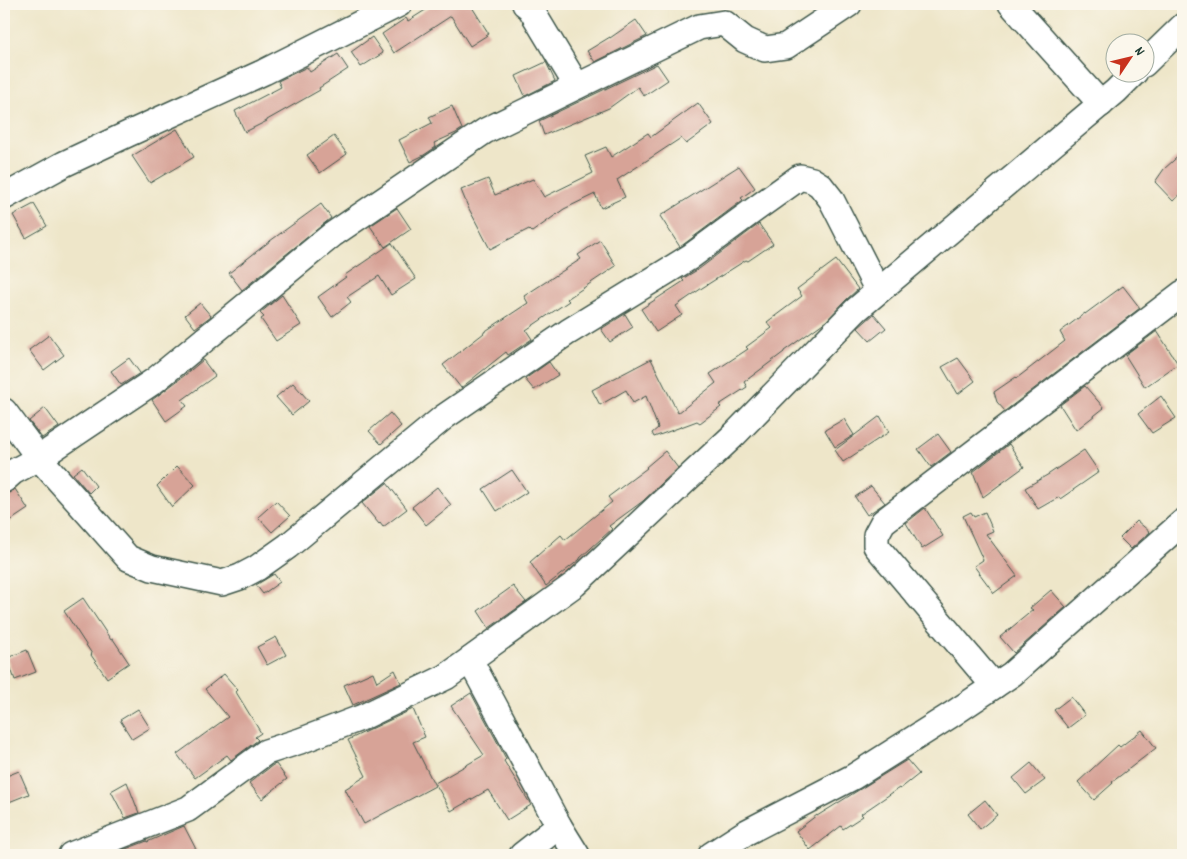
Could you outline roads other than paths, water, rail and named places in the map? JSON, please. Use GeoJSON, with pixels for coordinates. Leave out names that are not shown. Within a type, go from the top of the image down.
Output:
{"type":"FeatureCollection","features":[{"type":"Feature","properties":{"kind":"street"},"geometry":{"type":"LineString","coordinates":[[4,196],[64,164],[264,72],[400,4]]}},
{"type":"Feature","properties":{"kind":"street"},"geometry":{"type":"LineString","coordinates":[[525,4],[530,8],[577,86]]}},
{"type":"Feature","properties":{"kind":"street"},"geometry":{"type":"LineString","coordinates":[[4,480],[13,472],[39,458],[154,381],[340,230],[485,131],[700,27],[724,23],[745,40],[765,49],[786,46],[849,4]]}},
{"type":"Feature","properties":{"kind":"street"},"geometry":{"type":"LineString","coordinates":[[1011,4],[1101,104]]}},
{"type":"Feature","properties":{"kind":"street"},"geometry":{"type":"LineString","coordinates":[[1154,54],[1183,26]]}},
{"type":"Feature","properties":{"kind":"street"},"geometry":{"type":"LineString","coordinates":[[71,855],[188,809],[266,752],[362,717],[446,678],[575,584],[734,435],[856,310],[1125,82]]}},
{"type":"Feature","properties":{"kind":"street"},"geometry":{"type":"LineString","coordinates":[[4,411],[39,458],[128,558],[152,568],[222,583],[240,577],[257,568],[288,546],[444,417],[568,332],[690,257],[800,177],[812,180],[820,185],[831,199],[878,291]]}},
{"type":"Feature","properties":{"kind":"street"},"geometry":{"type":"LineString","coordinates":[[994,686],[876,546],[876,535],[883,522],[1183,293]]}},
{"type":"Feature","properties":{"kind":"street"},"geometry":{"type":"LineString","coordinates":[[711,855],[746,833],[853,777],[1012,674],[1183,522]]}},
{"type":"Feature","properties":{"kind":"street"},"geometry":{"type":"LineString","coordinates":[[470,660],[576,855]]}},
{"type":"Feature","properties":{"kind":"street"},"geometry":{"type":"LineString","coordinates":[[522,855],[559,826]]}}]}
